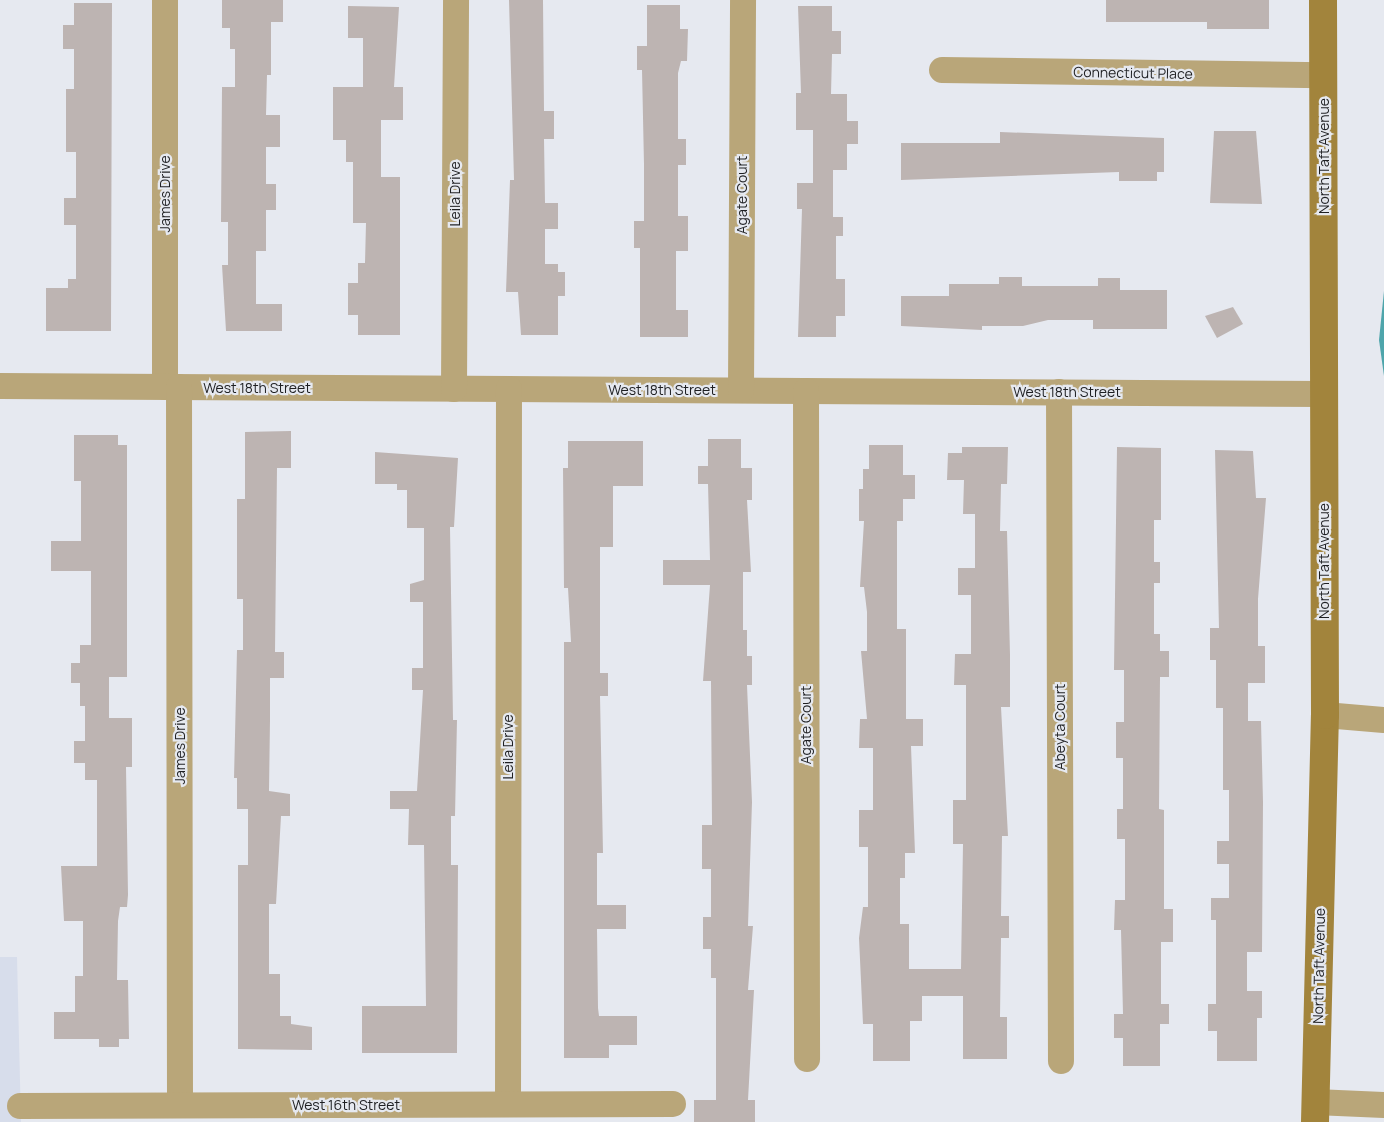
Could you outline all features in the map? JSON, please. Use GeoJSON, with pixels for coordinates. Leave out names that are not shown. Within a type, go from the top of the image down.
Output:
{"type":"FeatureCollection","features":[{"type":"Feature","properties":{"kind":"main road","name":"North Taft Avenue"},"geometry":{"type":"LineString","coordinates":[[1315,1112],[1325,715],[1323,0]]}},
{"type":"Feature","properties":{"kind":"street","name":"James Drive"},"geometry":{"type":"LineString","coordinates":[[164,0],[172,387],[180,1105]]}},
{"type":"Feature","properties":{"kind":"street","name":"Leila Drive"},"geometry":{"type":"LineString","coordinates":[[454,389],[456,0]]}},
{"type":"Feature","properties":{"kind":"street","name":"Agate Court"},"geometry":{"type":"LineString","coordinates":[[741,390],[743,0]]}},
{"type":"Feature","properties":{"kind":"street","name":"Connecticut Place"},"geometry":{"type":"LineString","coordinates":[[942,70],[1324,75]]}},
{"type":"Feature","properties":{"kind":"street","name":"West 18th Street"},"geometry":{"type":"LineString","coordinates":[[0,386],[1324,394]]}},
{"type":"Feature","properties":{"kind":"street","name":"Leila Drive"},"geometry":{"type":"LineString","coordinates":[[508,1104],[509,389]]}},
{"type":"Feature","properties":{"kind":"street","name":"Agate Court"},"geometry":{"type":"LineString","coordinates":[[806,391],[807,1059]]}},
{"type":"Feature","properties":{"kind":"street","name":"Abeyta Court"},"geometry":{"type":"LineString","coordinates":[[1059,392],[1061,1061]]}},
{"type":"Feature","properties":{"kind":"street"},"geometry":{"type":"LineString","coordinates":[[1325,715],[1384,720]]}},
{"type":"Feature","properties":{"kind":"street","name":"West 16th Street"},"geometry":{"type":"LineString","coordinates":[[20,1106],[180,1105],[343,1113],[508,1104],[673,1104]]}},
{"type":"Feature","properties":{"kind":"street"},"geometry":{"type":"LineString","coordinates":[[1315,1112],[1384,1105]]}},
{"type":"Feature","properties":{"kind":"shaded area"},"geometry":{"type":"Polygon","coordinates":[[[0,957],[17,957],[21,1122],[0,1122],[0,957]]]}},
{"type":"Feature","properties":{"kind":"water"},"geometry":{"type":"Polygon","coordinates":[[[1384,291],[1384,376],[1379,340],[1384,291]]]}},
{"type":"Feature","properties":{"kind":"building"},"geometry":{"type":"Polygon","coordinates":[[[222,0],[283,0],[283,22],[271,22],[271,75],[267,75],[266,115],[280,115],[280,147],[266,147],[266,184],[276,184],[276,210],[266,210],[266,251],[256,251],[256,304],[282,304],[282,331],[226,331],[222,265],[228,265],[228,222],[221,222],[222,87],[235,87],[235,49],[230,49],[230,28],[222,28],[222,0]]]}},
{"type":"Feature","properties":{"kind":"building"},"geometry":{"type":"Polygon","coordinates":[[[509,0],[543,0],[544,111],[554,111],[554,139],[544,139],[545,203],[558,203],[558,229],[545,229],[545,264],[558,264],[558,272],[565,272],[565,296],[558,296],[558,335],[521,335],[518,292],[506,292],[510,180],[514,180],[509,0]]]}},
{"type":"Feature","properties":{"kind":"building"},"geometry":{"type":"Polygon","coordinates":[[[1106,0],[1269,0],[1269,29],[1207,29],[1207,22],[1106,22],[1106,0]]]}},
{"type":"Feature","properties":{"kind":"building"},"geometry":{"type":"Polygon","coordinates":[[[74,3],[112,3],[111,331],[46,331],[46,288],[68,288],[68,279],[76,279],[76,225],[64,225],[64,198],[76,198],[76,152],[66,152],[66,89],[74,89],[74,49],[63,49],[63,25],[74,25],[74,3]]]}},
{"type":"Feature","properties":{"kind":"building"},"geometry":{"type":"Polygon","coordinates":[[[647,5],[680,5],[680,29],[688,29],[687,61],[681,61],[678,73],[678,139],[686,139],[686,165],[678,165],[678,216],[688,216],[688,251],[676,251],[676,310],[688,310],[688,337],[640,337],[640,248],[634,248],[634,221],[644,221],[644,165],[642,70],[637,70],[637,46],[647,46],[647,5]]]}},
{"type":"Feature","properties":{"kind":"building"},"geometry":{"type":"Polygon","coordinates":[[[348,6],[399,7],[394,87],[403,87],[403,120],[381,120],[381,177],[400,177],[400,335],[358,335],[358,315],[348,315],[348,283],[358,283],[358,263],[365,263],[366,223],[353,223],[353,162],[346,162],[346,140],[333,140],[333,87],[363,87],[363,38],[348,38],[348,6]]]}},
{"type":"Feature","properties":{"kind":"building"},"geometry":{"type":"Polygon","coordinates":[[[798,6],[832,6],[832,31],[841,31],[841,54],[832,54],[831,94],[847,94],[847,121],[858,121],[858,144],[847,144],[847,170],[833,170],[833,217],[843,217],[843,236],[836,236],[836,279],[845,279],[845,316],[836,316],[836,337],[798,337],[802,209],[797,209],[797,183],[813,183],[813,130],[796,130],[796,93],[801,93],[798,6]]]}},
{"type":"Feature","properties":{"kind":"building"},"geometry":{"type":"Polygon","coordinates":[[[1214,131],[1256,131],[1262,204],[1210,203],[1214,131]]]}},
{"type":"Feature","properties":{"kind":"building"},"geometry":{"type":"Polygon","coordinates":[[[1000,132],[1164,138],[1164,172],[1157,172],[1157,181],[1119,181],[1119,172],[901,180],[901,143],[1000,143],[1000,132]]]}},
{"type":"Feature","properties":{"kind":"building"},"geometry":{"type":"Polygon","coordinates":[[[999,277],[1022,277],[1022,286],[1098,286],[1098,278],[1120,278],[1120,290],[1167,290],[1167,329],[1093,329],[1093,320],[1048,320],[1023,326],[982,326],[982,330],[901,326],[901,296],[949,296],[949,284],[999,284],[999,277]]]}},
{"type":"Feature","properties":{"kind":"building"},"geometry":{"type":"Polygon","coordinates":[[[1233,307],[1243,324],[1217,338],[1205,316],[1233,307]]]}},
{"type":"Feature","properties":{"kind":"building"},"geometry":{"type":"Polygon","coordinates":[[[291,431],[291,468],[277,468],[275,652],[284,652],[284,678],[270,678],[269,791],[290,794],[290,816],[281,816],[276,904],[269,904],[269,974],[280,974],[280,1016],[291,1016],[291,1024],[312,1027],[312,1050],[238,1049],[238,865],[248,865],[248,809],[237,809],[237,778],[234,778],[237,650],[243,650],[243,599],[237,599],[237,499],[245,499],[245,432],[291,431]]]}},
{"type":"Feature","properties":{"kind":"building"},"geometry":{"type":"Polygon","coordinates":[[[74,435],[118,435],[118,445],[127,445],[127,677],[109,677],[109,718],[132,718],[132,767],[126,767],[128,895],[127,907],[120,907],[118,921],[117,980],[128,980],[129,1039],[119,1039],[119,1047],[99,1047],[99,1039],[54,1039],[54,1012],[75,1012],[75,976],[83,976],[83,921],[64,921],[61,866],[97,866],[97,780],[85,780],[85,763],[74,763],[74,741],[85,741],[85,706],[80,706],[80,683],[71,683],[71,663],[80,663],[80,645],[91,645],[91,571],[51,571],[51,541],[81,541],[81,481],[74,481],[74,435]]]}},
{"type":"Feature","properties":{"kind":"building"},"geometry":{"type":"Polygon","coordinates":[[[708,439],[741,439],[741,468],[752,468],[752,500],[747,500],[751,572],[743,572],[743,630],[747,630],[747,656],[752,656],[752,685],[747,685],[752,802],[748,926],[753,926],[748,990],[754,990],[748,1100],[755,1100],[755,1122],[694,1122],[694,1100],[716,1100],[716,978],[711,978],[711,949],[703,949],[703,917],[711,917],[711,869],[702,869],[702,825],[712,825],[711,681],[703,681],[710,585],[663,585],[663,560],[710,560],[708,484],[698,484],[698,466],[708,466],[708,439]]]}},
{"type":"Feature","properties":{"kind":"building"},"geometry":{"type":"Polygon","coordinates":[[[568,441],[643,441],[643,486],[613,486],[613,547],[600,547],[600,673],[608,673],[608,696],[600,696],[603,853],[597,853],[597,905],[626,905],[626,929],[597,929],[598,1008],[599,1016],[637,1016],[637,1045],[609,1045],[609,1058],[564,1058],[564,642],[571,642],[568,588],[564,588],[563,468],[568,468],[568,441]]]}},
{"type":"Feature","properties":{"kind":"building"},"geometry":{"type":"Polygon","coordinates":[[[869,445],[903,445],[903,475],[915,475],[915,499],[903,499],[903,521],[897,521],[897,629],[906,629],[906,719],[923,719],[923,746],[911,746],[915,853],[905,853],[905,878],[900,878],[900,924],[909,924],[909,969],[961,969],[963,844],[953,844],[953,800],[966,800],[966,685],[954,685],[955,654],[971,654],[971,595],[958,595],[958,568],[975,568],[975,514],[963,514],[964,480],[947,480],[948,453],[962,453],[962,447],[1008,447],[1007,484],[1001,484],[1000,531],[1007,531],[1010,655],[1010,707],[1001,707],[1008,836],[1002,836],[1001,916],[1009,916],[1009,938],[1001,938],[1000,1017],[1007,1017],[1007,1059],[963,1059],[963,996],[922,996],[922,1021],[910,1021],[910,1061],[873,1061],[873,1024],[863,1024],[859,938],[863,907],[868,907],[868,847],[859,847],[859,810],[873,810],[873,748],[859,748],[860,719],[867,719],[861,651],[867,651],[867,612],[864,587],[860,587],[864,521],[859,521],[859,489],[863,489],[863,469],[869,469],[869,445]]]}},
{"type":"Feature","properties":{"kind":"building"},"geometry":{"type":"Polygon","coordinates":[[[1117,447],[1161,448],[1161,520],[1154,520],[1154,562],[1160,562],[1160,583],[1154,583],[1154,634],[1160,634],[1160,651],[1169,651],[1169,677],[1160,677],[1159,809],[1164,810],[1164,909],[1173,909],[1173,942],[1161,942],[1161,1004],[1169,1004],[1169,1024],[1160,1024],[1160,1066],[1123,1066],[1123,1038],[1114,1038],[1114,1014],[1123,1014],[1121,930],[1114,930],[1115,900],[1125,900],[1125,839],[1117,839],[1117,809],[1123,809],[1123,758],[1116,758],[1116,722],[1124,722],[1124,670],[1114,670],[1117,447]]]}},
{"type":"Feature","properties":{"kind":"building"},"geometry":{"type":"Polygon","coordinates":[[[1215,450],[1253,451],[1256,498],[1266,498],[1258,599],[1258,646],[1265,646],[1265,683],[1248,683],[1248,721],[1261,721],[1263,802],[1262,952],[1247,952],[1247,991],[1262,991],[1262,1018],[1257,1018],[1257,1061],[1217,1061],[1217,1031],[1208,1031],[1208,1004],[1216,1004],[1216,920],[1211,920],[1211,898],[1229,898],[1229,864],[1217,864],[1217,841],[1229,841],[1229,790],[1223,790],[1223,708],[1216,708],[1216,660],[1210,660],[1210,628],[1219,628],[1215,450]]]}},
{"type":"Feature","properties":{"kind":"building"},"geometry":{"type":"Polygon","coordinates":[[[375,452],[458,458],[454,527],[450,527],[453,720],[457,720],[455,816],[451,816],[451,865],[458,865],[457,1053],[362,1053],[362,1006],[426,1006],[424,845],[408,845],[409,809],[390,809],[390,791],[417,791],[423,690],[412,690],[412,668],[423,668],[423,602],[410,602],[410,584],[424,580],[424,528],[407,528],[407,490],[397,490],[397,484],[375,484],[375,452]]]}}]}
